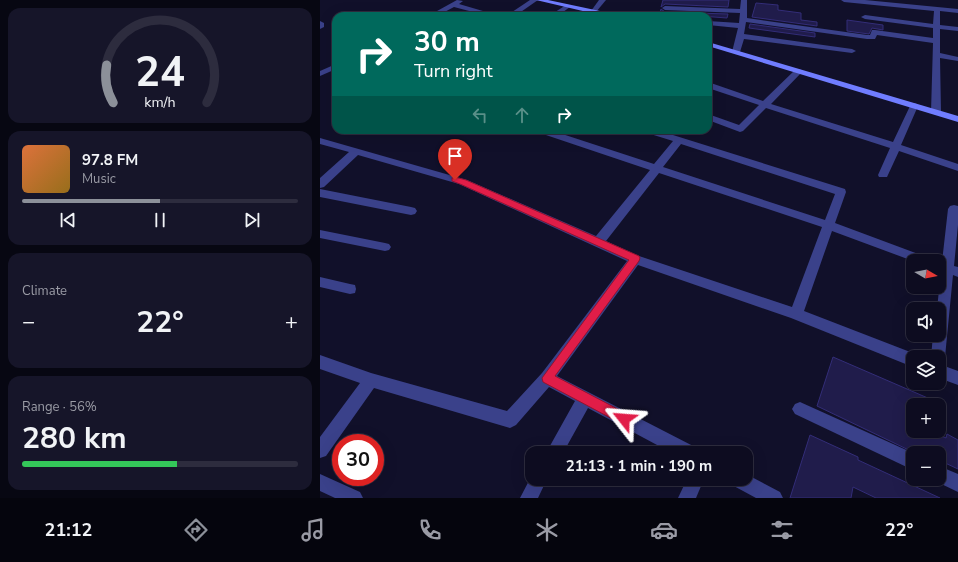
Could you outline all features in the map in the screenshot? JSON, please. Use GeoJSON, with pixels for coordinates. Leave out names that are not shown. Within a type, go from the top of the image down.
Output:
{"type":"FeatureCollection","features":[{"type":"Feature","properties":{"kind":"street"},"geometry":{"type":"LineString","coordinates":[[440,12],[463,0]]}},
{"type":"Feature","properties":{"kind":"street"},"geometry":{"type":"LineString","coordinates":[[516,12],[535,0]]}},
{"type":"Feature","properties":{"kind":"street"},"geometry":{"type":"LineString","coordinates":[[539,0],[594,12]]}},
{"type":"Feature","properties":{"kind":"street"},"geometry":{"type":"LineString","coordinates":[[598,12],[603,0]]}},
{"type":"Feature","properties":{"kind":"street"},"geometry":{"type":"LineString","coordinates":[[736,52],[744,23],[744,0]]}},
{"type":"Feature","properties":{"kind":"street"},"geometry":{"type":"LineString","coordinates":[[844,0],[958,11]]}},
{"type":"Feature","properties":{"kind":"street"},"geometry":{"type":"LineString","coordinates":[[453,5],[480,12]]}},
{"type":"Feature","properties":{"kind":"street"},"geometry":{"type":"LineString","coordinates":[[559,12],[568,6]]}},
{"type":"Feature","properties":{"kind":"street"},"geometry":{"type":"LineString","coordinates":[[665,8],[744,11]]}},
{"type":"Feature","properties":{"kind":"street"},"geometry":{"type":"LineString","coordinates":[[936,10],[936,112]]}},
{"type":"Feature","properties":{"kind":"street"},"geometry":{"type":"LineString","coordinates":[[865,17],[958,29]]}},
{"type":"Feature","properties":{"kind":"street"},"geometry":{"type":"LineString","coordinates":[[712,23],[744,23],[867,37],[872,37],[875,32],[936,41]]}},
{"type":"Feature","properties":{"kind":"street"},"geometry":{"type":"LineString","coordinates":[[741,36],[852,51]]}},
{"type":"Feature","properties":{"kind":"street"},"geometry":{"type":"LineString","coordinates":[[712,45],[958,119]]}},
{"type":"Feature","properties":{"kind":"street"},"geometry":{"type":"LineString","coordinates":[[936,55],[958,59]]}},
{"type":"Feature","properties":{"kind":"street"},"geometry":{"type":"LineString","coordinates":[[320,67],[332,68]]}},
{"type":"Feature","properties":{"kind":"street"},"geometry":{"type":"LineString","coordinates":[[320,74],[332,68]]}},
{"type":"Feature","properties":{"kind":"street"},"geometry":{"type":"LineString","coordinates":[[712,118],[740,129],[798,71]]}},
{"type":"Feature","properties":{"kind":"street"},"geometry":{"type":"LineString","coordinates":[[712,86],[764,105],[896,146],[958,168]]}},
{"type":"Feature","properties":{"kind":"street"},"geometry":{"type":"LineString","coordinates":[[883,175],[914,106]]}},
{"type":"Feature","properties":{"kind":"street"},"geometry":{"type":"LineString","coordinates":[[552,134],[829,225],[906,254]]}},
{"type":"Feature","properties":{"kind":"street"},"geometry":{"type":"LineString","coordinates":[[660,134],[841,192],[796,314]]}},
{"type":"Feature","properties":{"kind":"street"},"geometry":{"type":"LineString","coordinates":[[598,242],[679,140]]}},
{"type":"Feature","properties":{"kind":"street"},"geometry":{"type":"LineString","coordinates":[[320,141],[463,182],[635,258],[796,314],[906,357]]}},
{"type":"Feature","properties":{"kind":"street"},"geometry":{"type":"LineString","coordinates":[[321,183],[356,151]]}},
{"type":"Feature","properties":{"kind":"street"},"geometry":{"type":"LineString","coordinates":[[320,193],[411,211]]}},
{"type":"Feature","properties":{"kind":"street"},"geometry":{"type":"LineString","coordinates":[[939,350],[954,209]]}},
{"type":"Feature","properties":{"kind":"street"},"geometry":{"type":"LineString","coordinates":[[320,234],[384,247]]}},
{"type":"Feature","properties":{"kind":"street"},"geometry":{"type":"LineString","coordinates":[[320,362],[371,380],[510,420],[547,378],[635,258]]}},
{"type":"Feature","properties":{"kind":"street"},"geometry":{"type":"LineString","coordinates":[[320,282],[350,289]]}},
{"type":"Feature","properties":{"kind":"street"},"geometry":{"type":"LineString","coordinates":[[946,374],[958,378]]}},
{"type":"Feature","properties":{"kind":"street"},"geometry":{"type":"LineString","coordinates":[[547,378],[676,446]]}},
{"type":"Feature","properties":{"kind":"street"},"geometry":{"type":"LineString","coordinates":[[320,450],[371,380]]}},
{"type":"Feature","properties":{"kind":"street"},"geometry":{"type":"LineString","coordinates":[[558,446],[585,398]]}},
{"type":"Feature","properties":{"kind":"street"},"geometry":{"type":"LineString","coordinates":[[800,409],[906,459]]}},
{"type":"Feature","properties":{"kind":"street"},"geometry":{"type":"LineString","coordinates":[[946,477],[958,483]]}},
{"type":"Feature","properties":{"kind":"street"},"geometry":{"type":"LineString","coordinates":[[320,482],[354,498]]}},
{"type":"Feature","properties":{"kind":"street"},"geometry":{"type":"LineString","coordinates":[[529,498],[536,486]]}},
{"type":"Feature","properties":{"kind":"street"},"geometry":{"type":"LineString","coordinates":[[687,498],[693,486]]}},
{"type":"Feature","properties":{"kind":"street"},"geometry":{"type":"LineString","coordinates":[[751,486],[774,498]]}},
{"type":"Feature","properties":{"kind":"building"},"geometry":{"type":"Polygon","coordinates":[[[663,0],[729,0],[728,7],[665,4],[661,7],[663,0]]]}},
{"type":"Feature","properties":{"kind":"building"},"geometry":{"type":"Polygon","coordinates":[[[756,3],[778,5],[778,10],[801,13],[801,20],[817,22],[817,26],[752,17],[756,3]]]}},
{"type":"Feature","properties":{"kind":"building"},"geometry":{"type":"Polygon","coordinates":[[[712,13],[728,14],[727,18],[712,17],[712,13]]]}},
{"type":"Feature","properties":{"kind":"building"},"geometry":{"type":"Polygon","coordinates":[[[847,20],[883,25],[883,30],[872,28],[869,34],[847,31],[847,20]]]}},
{"type":"Feature","properties":{"kind":"building"},"geometry":{"type":"Polygon","coordinates":[[[750,24],[815,33],[815,37],[749,28],[750,24]]]}},
{"type":"Feature","properties":{"kind":"building"},"geometry":{"type":"Polygon","coordinates":[[[833,357],[906,389],[906,390],[928,398],[906,398],[906,438],[946,438],[947,434],[958,440],[958,469],[946,463],[946,446],[906,446],[906,449],[817,406],[833,357]]]}},
{"type":"Feature","properties":{"kind":"building"},"geometry":{"type":"Polygon","coordinates":[[[810,435],[858,457],[858,460],[906,482],[906,486],[914,486],[940,498],[876,498],[853,487],[851,498],[790,498],[810,435]]]}},
{"type":"Feature","properties":{"kind":"route"},"geometry":{"type":"LineString","coordinates":[[455,180],[463,182],[635,258],[547,378],[624,419]]}}]}
